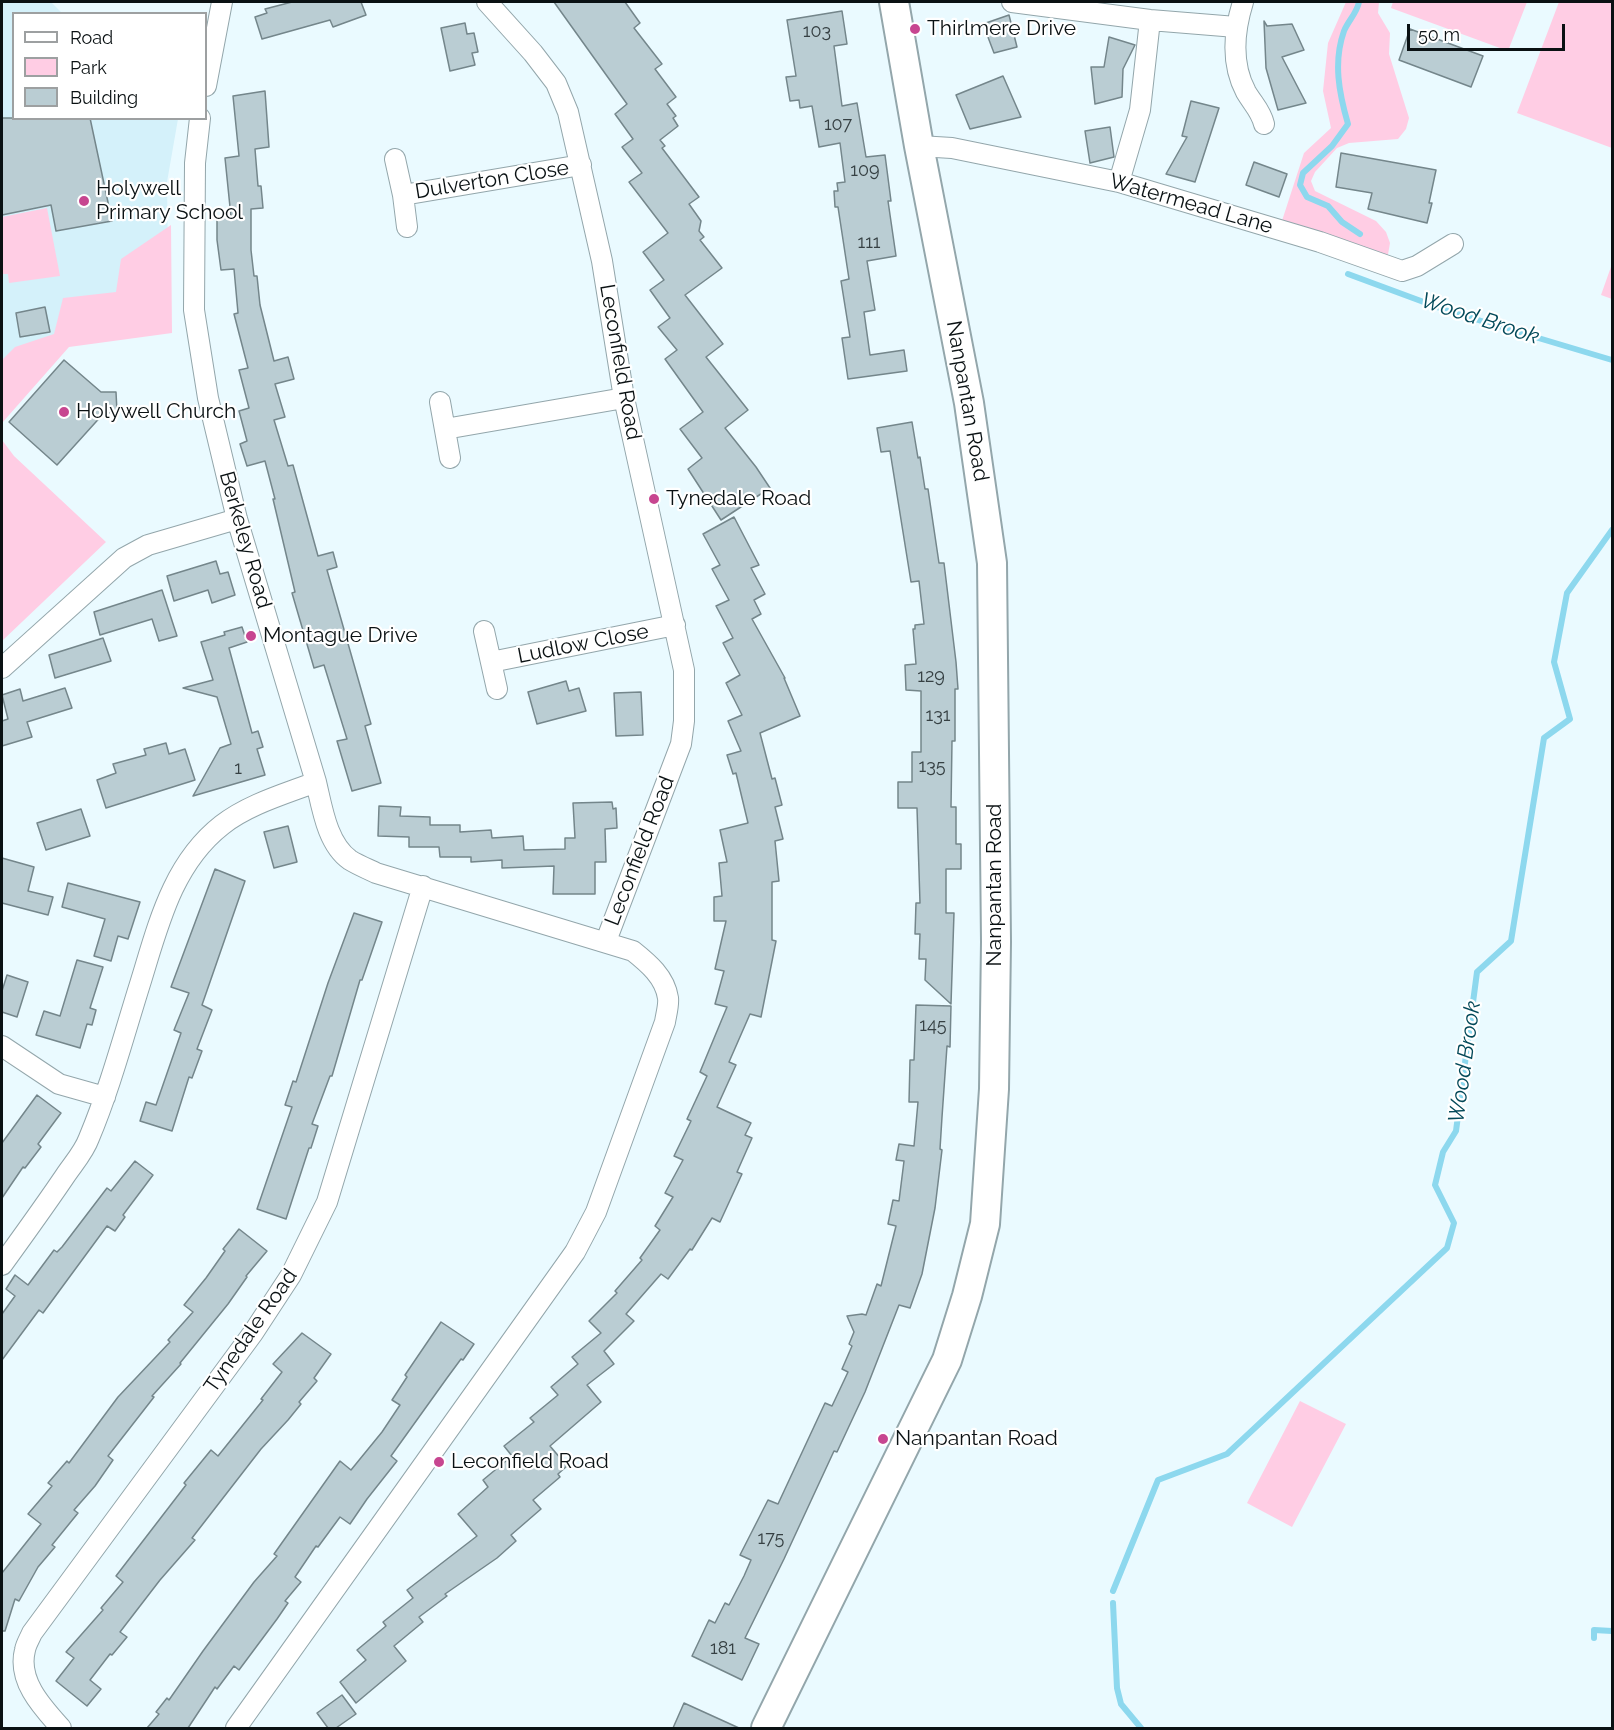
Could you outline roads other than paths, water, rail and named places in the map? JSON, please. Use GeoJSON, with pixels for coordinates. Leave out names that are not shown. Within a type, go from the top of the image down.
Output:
{"type":"FeatureCollection","features":[{"type":"Feature","properties":{"kind":"street"},"geometry":{"type":"LineString","coordinates":[[207,81],[222,2]]}},
{"type":"Feature","properties":{"kind":"street","name":"Leconfield Road"},"geometry":{"type":"LineString","coordinates":[[236,1728],[568,1261],[596,1212],[665,1022],[668,998],[661,979],[649,964],[633,951],[606,941],[681,744],[684,722],[684,670],[624,398],[602,261],[568,112],[556,83],[533,53],[487,2]]}},
{"type":"Feature","properties":{"kind":"street","name":"Nanpantan Road"},"geometry":{"type":"LineString","coordinates":[[766,1728],[947,1360],[967,1296],[985,1224],[994,1089],[996,942],[992,563],[969,403],[919,146],[894,2]]}},
{"type":"Feature","properties":{"kind":"street"},"geometry":{"type":"LineString","coordinates":[[1243,2],[1236,27],[1236,69],[1248,95],[1262,115],[1264,124]]}},
{"type":"Feature","properties":{"kind":"street"},"geometry":{"type":"LineString","coordinates":[[1024,3],[1150,20],[1236,27]]}},
{"type":"Feature","properties":{"kind":"street"},"geometry":{"type":"LineString","coordinates":[[1119,182],[1140,110],[1150,20]]}},
{"type":"Feature","properties":{"kind":"street","name":"Berkeley Road"},"geometry":{"type":"LineString","coordinates":[[200,120],[195,163],[194,310],[208,398],[237,519],[327,825],[335,843],[349,860],[376,873],[606,941]]}},
{"type":"Feature","properties":{"kind":"street","name":"Watermead Lane"},"geometry":{"type":"LineString","coordinates":[[919,146],[952,148],[1119,182],[1310,239],[1401,271],[1417,266],[1453,244]]}},
{"type":"Feature","properties":{"kind":"street","name":"Dulverton Close"},"geometry":{"type":"LineString","coordinates":[[395,159],[407,227]]}},
{"type":"Feature","properties":{"kind":"street","name":"Dulverton Close"},"geometry":{"type":"LineString","coordinates":[[403,195],[581,165]]}},
{"type":"Feature","properties":{"kind":"street"},"geometry":{"type":"LineString","coordinates":[[445,429],[624,398]]}},
{"type":"Feature","properties":{"kind":"street"},"geometry":{"type":"LineString","coordinates":[[440,402],[450,458]]}},
{"type":"Feature","properties":{"kind":"street"},"geometry":{"type":"LineString","coordinates":[[2,668],[124,558],[148,545],[237,519]]}},
{"type":"Feature","properties":{"kind":"street","name":"Ludlow Close"},"geometry":{"type":"LineString","coordinates":[[491,662],[675,625]]}},
{"type":"Feature","properties":{"kind":"street","name":"Ludlow Close"},"geometry":{"type":"LineString","coordinates":[[484,631],[497,689]]}},
{"type":"Feature","properties":{"kind":"street"},"geometry":{"type":"LineString","coordinates":[[2,1265],[88,1142],[105,1097],[153,944],[181,871],[195,851],[222,825],[252,807],[316,782]]}},
{"type":"Feature","properties":{"kind":"street","name":"Tynedale Road"},"geometry":{"type":"LineString","coordinates":[[61,1728],[32,1695],[26,1673],[24,1652],[32,1633],[252,1333],[291,1275],[312,1237],[327,1202],[423,886]]}},
{"type":"Feature","properties":{"kind":"street"},"geometry":{"type":"LineString","coordinates":[[2,1046],[59,1084],[105,1097]]}},
{"type":"Feature","properties":{"kind":"waterway","name":"Wood Brook"},"geometry":{"type":"LineString","coordinates":[[1359,2],[1344,31],[1339,54],[1338,78],[1348,124],[1332,146],[1303,173],[1300,185],[1307,197],[1328,206],[1342,222],[1360,234]]}},
{"type":"Feature","properties":{"kind":"waterway","name":"Wood Brook"},"geometry":{"type":"LineString","coordinates":[[1348,274],[1448,311],[1612,360]]}},
{"type":"Feature","properties":{"kind":"waterway","name":"Wood Brook"},"geometry":{"type":"LineString","coordinates":[[1113,1591],[1158,1480],[1227,1454],[1447,1248],[1454,1223],[1435,1185],[1443,1152],[1456,1131],[1477,972],[1511,941],[1544,738],[1570,719],[1554,662],[1567,593],[1612,530]]}},
{"type":"Feature","properties":{"kind":"waterway","name":"Wood Brook"},"geometry":{"type":"LineString","coordinates":[[1113,1603],[1117,1688],[1121,1704],[1141,1728]]}},
{"type":"Feature","properties":{"kind":"waterway"},"geometry":{"type":"LineString","coordinates":[[1594,1638],[1594,1630],[1612,1631]]}},
{"type":"Feature","properties":{"kind":"place","name":"Thirlmere Drive"},"geometry":{"type":"Point","coordinates":[915,29]}},
{"type":"Feature","properties":{"kind":"place","name":"Holywell Primary School"},"geometry":{"type":"Point","coordinates":[84,201]}},
{"type":"Feature","properties":{"kind":"place","name":"Holywell Church"},"geometry":{"type":"Point","coordinates":[64,412]}},
{"type":"Feature","properties":{"kind":"place","name":"Tynedale Road"},"geometry":{"type":"Point","coordinates":[654,499]}},
{"type":"Feature","properties":{"kind":"place","name":"Montague Drive"},"geometry":{"type":"Point","coordinates":[251,636]}},
{"type":"Feature","properties":{"kind":"place","name":"Nanpantan Road"},"geometry":{"type":"Point","coordinates":[883,1439]}},
{"type":"Feature","properties":{"kind":"place","name":"Leconfield Road"},"geometry":{"type":"Point","coordinates":[439,1462]}}]}
